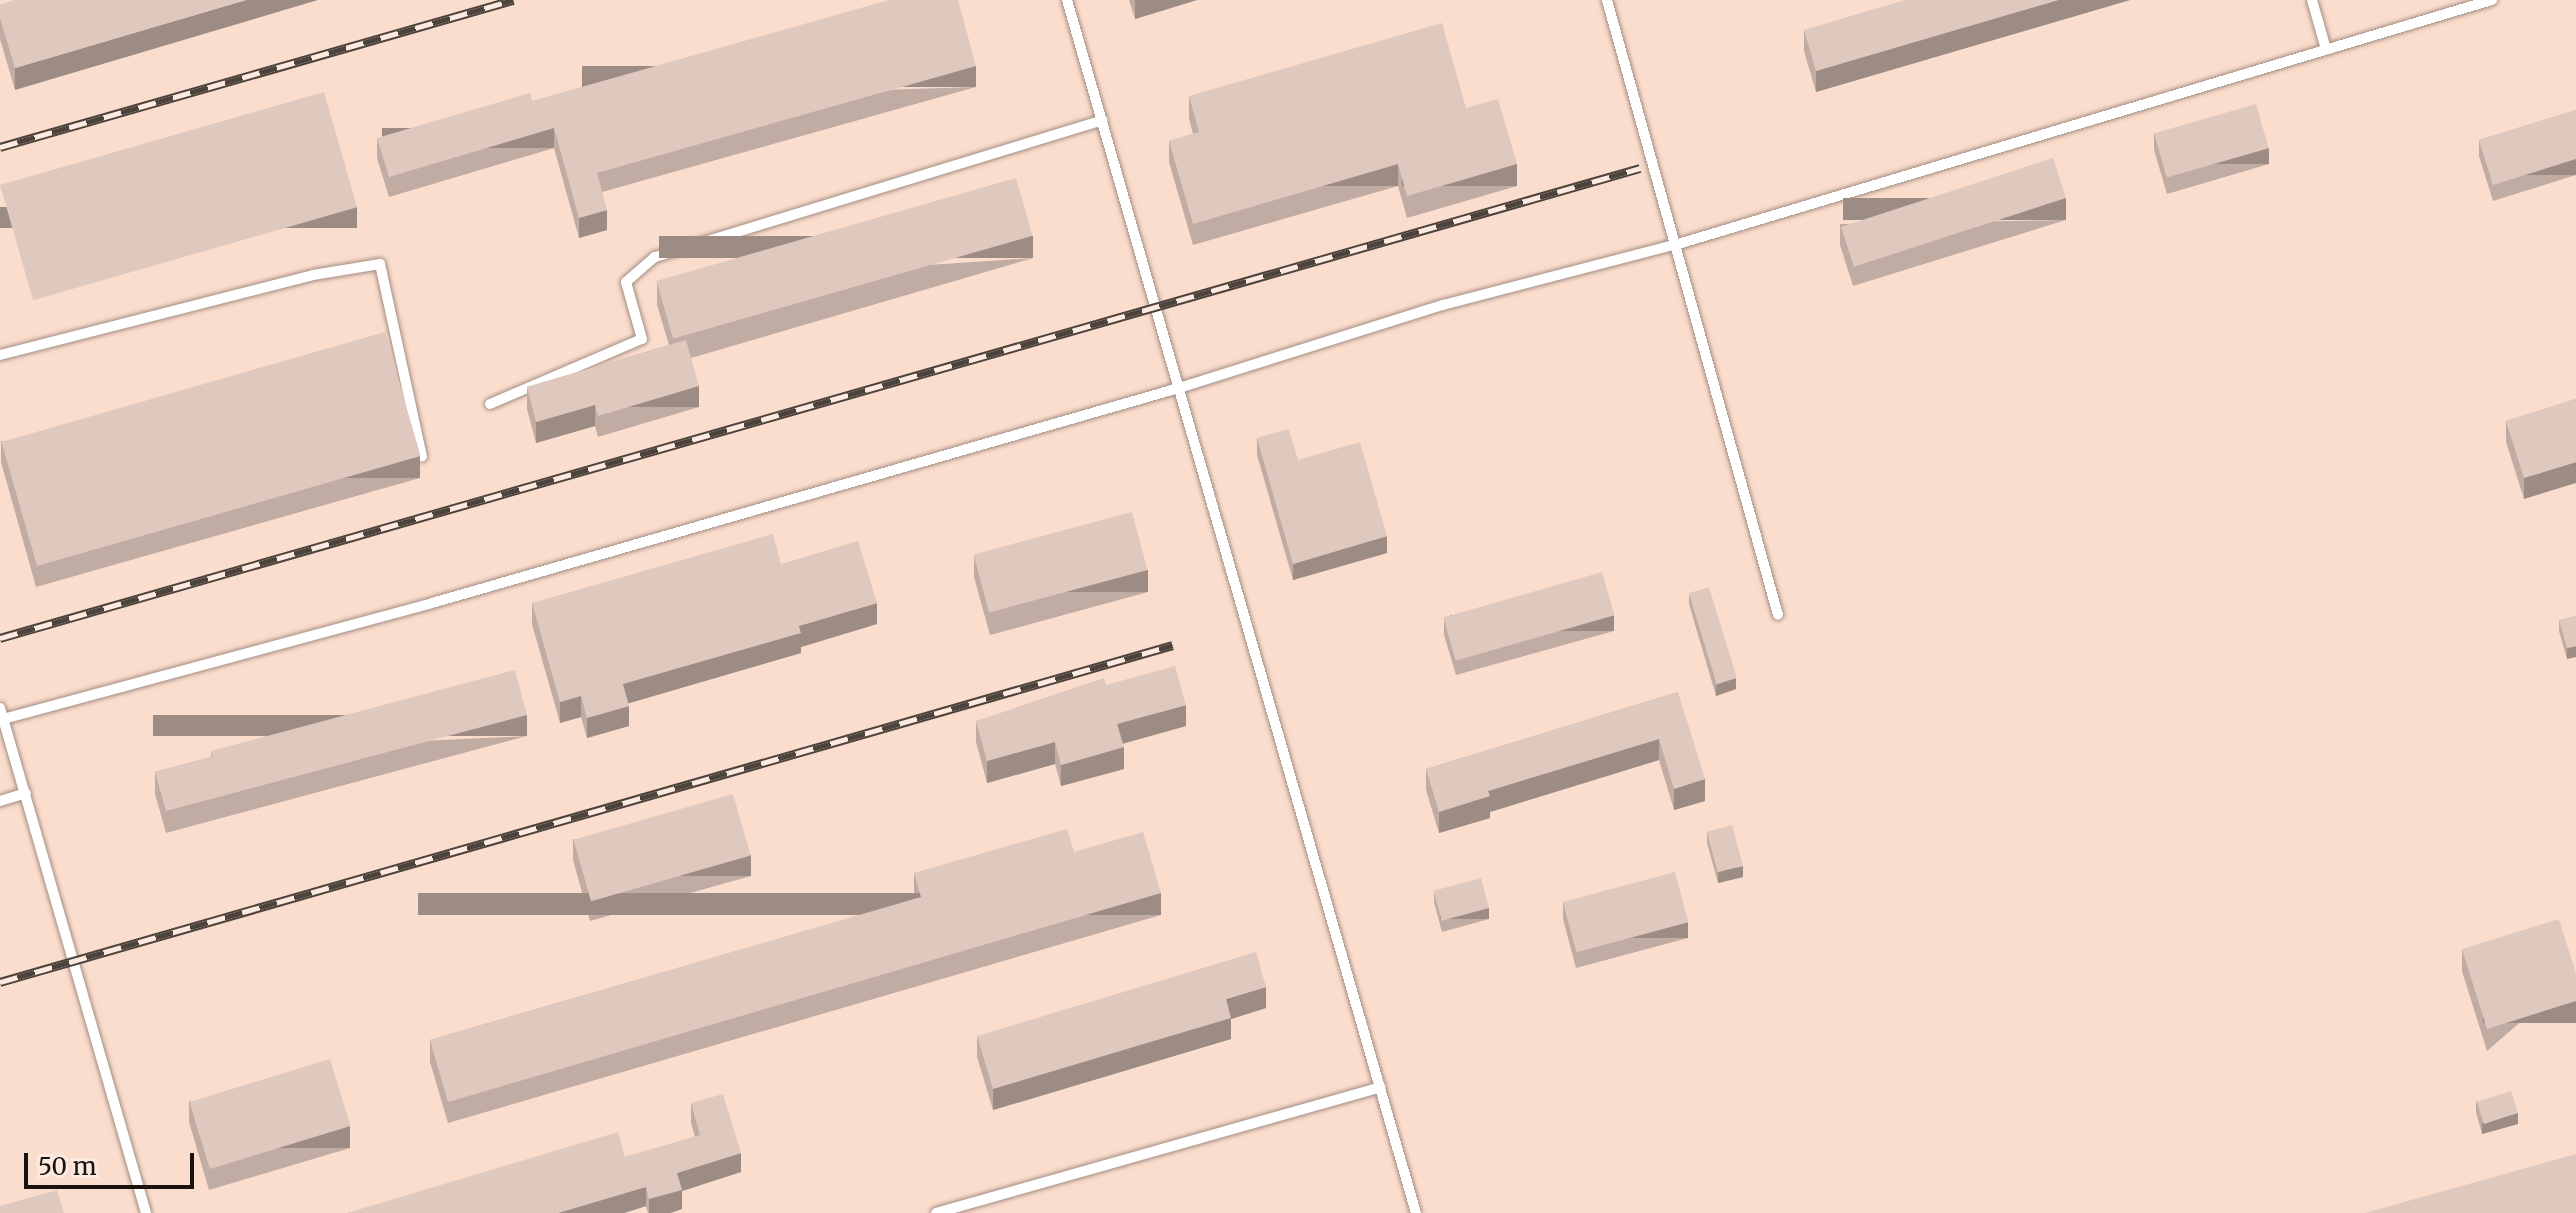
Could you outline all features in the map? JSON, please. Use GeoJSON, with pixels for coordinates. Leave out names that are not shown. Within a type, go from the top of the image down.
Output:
{"type":"FeatureCollection","features":[{"type":"Feature","properties":{"kind":"lane"},"geometry":{"type":"LineString","coordinates":[[1067,0],[1416,1213]]}},
{"type":"Feature","properties":{"kind":"lane"},"geometry":{"type":"LineString","coordinates":[[1607,0],[1678,244],[1778,615]]}},
{"type":"Feature","properties":{"kind":"lane"},"geometry":{"type":"LineString","coordinates":[[2312,0],[2326,49]]}},
{"type":"Feature","properties":{"kind":"lane"},"geometry":{"type":"LineString","coordinates":[[146,1213],[2,713],[432,603],[1179,388],[1443,305],[1678,244],[2492,0]]}},
{"type":"Feature","properties":{"kind":"lane"},"geometry":{"type":"LineString","coordinates":[[490,404],[642,339],[626,282],[655,257],[1102,120]]}},
{"type":"Feature","properties":{"kind":"lane"},"geometry":{"type":"LineString","coordinates":[[0,355],[313,275],[380,264],[422,456]]}},
{"type":"Feature","properties":{"kind":"lane"},"geometry":{"type":"LineString","coordinates":[[0,801],[26,793]]}},
{"type":"Feature","properties":{"kind":"lane"},"geometry":{"type":"LineString","coordinates":[[936,1213],[1381,1087]]}},
{"type":"Feature","properties":{"kind":"shaded area"},"geometry":{"type":"Polygon","coordinates":[[[0,0],[2576,0],[2576,1213],[0,1213],[0,0]]]}},
{"type":"Feature","properties":{"kind":"building"},"geometry":{"type":"Polygon","coordinates":[[[16,0],[246,0],[15,68],[0,18],[0,5],[16,0]]]}},
{"type":"Feature","properties":{"kind":"building"},"geometry":{"type":"Polygon","coordinates":[[[889,0],[958,0],[976,66],[597,173],[607,210],[579,218],[554,128],[389,177],[377,138],[530,93],[532,101],[889,0]]]}},
{"type":"Feature","properties":{"kind":"building"},"geometry":{"type":"Polygon","coordinates":[[[1905,0],[2058,0],[1816,71],[1804,30],[1905,0]]]}},
{"type":"Feature","properties":{"kind":"building"},"geometry":{"type":"Polygon","coordinates":[[[1442,23],[1466,108],[1498,99],[1517,164],[1407,196],[1398,164],[1193,224],[1169,141],[1199,132],[1189,96],[1442,23]]]}},
{"type":"Feature","properties":{"kind":"building"},"geometry":{"type":"Polygon","coordinates":[[[324,92],[357,207],[33,300],[0,185],[324,92]]]}},
{"type":"Feature","properties":{"kind":"building"},"geometry":{"type":"Polygon","coordinates":[[[2256,104],[2269,148],[2167,177],[2154,133],[2256,104]]]}},
{"type":"Feature","properties":{"kind":"building"},"geometry":{"type":"Polygon","coordinates":[[[2576,110],[2576,159],[2493,185],[2479,140],[2576,110]]]}},
{"type":"Feature","properties":{"kind":"building"},"geometry":{"type":"Polygon","coordinates":[[[2053,158],[2066,198],[1854,267],[1841,227],[2053,158]]]}},
{"type":"Feature","properties":{"kind":"building"},"geometry":{"type":"Polygon","coordinates":[[[1016,178],[1033,236],[673,339],[656,281],[1016,178]]]}},
{"type":"Feature","properties":{"kind":"building"},"geometry":{"type":"Polygon","coordinates":[[[385,332],[421,456],[37,566],[1,442],[385,332]]]}},
{"type":"Feature","properties":{"kind":"building"},"geometry":{"type":"Polygon","coordinates":[[[686,340],[699,386],[598,416],[595,405],[536,422],[527,387],[686,340]]]}},
{"type":"Feature","properties":{"kind":"building"},"geometry":{"type":"Polygon","coordinates":[[[2576,399],[2576,462],[2524,478],[2506,421],[2576,399]]]}},
{"type":"Feature","properties":{"kind":"building"},"geometry":{"type":"Polygon","coordinates":[[[1289,429],[1298,460],[1360,442],[1387,536],[1293,564],[1257,438],[1289,429]]]}},
{"type":"Feature","properties":{"kind":"building"},"geometry":{"type":"Polygon","coordinates":[[[1132,512],[1148,570],[989,612],[974,554],[1132,512]]]}},
{"type":"Feature","properties":{"kind":"building"},"geometry":{"type":"Polygon","coordinates":[[[773,534],[781,564],[858,541],[877,603],[799,626],[801,633],[623,684],[629,706],[587,718],[581,696],[560,702],[532,603],[773,534]]]}},
{"type":"Feature","properties":{"kind":"building"},"geometry":{"type":"Polygon","coordinates":[[[1602,572],[1614,615],[1456,661],[1443,617],[1602,572]]]}},
{"type":"Feature","properties":{"kind":"building"},"geometry":{"type":"Polygon","coordinates":[[[1709,587],[1737,678],[1717,684],[1689,593],[1709,587]]]}},
{"type":"Feature","properties":{"kind":"building"},"geometry":{"type":"Polygon","coordinates":[[[2576,616],[2576,646],[2567,648],[2559,620],[2576,616]]]}},
{"type":"Feature","properties":{"kind":"building"},"geometry":{"type":"Polygon","coordinates":[[[1175,666],[1186,705],[1117,724],[1124,747],[1061,765],[1055,742],[987,761],[976,721],[1104,678],[1106,685],[1175,666]]]}},
{"type":"Feature","properties":{"kind":"building"},"geometry":{"type":"Polygon","coordinates":[[[515,670],[527,715],[166,811],[155,772],[212,757],[211,751],[515,670]]]}},
{"type":"Feature","properties":{"kind":"building"},"geometry":{"type":"Polygon","coordinates":[[[1678,692],[1705,779],[1674,789],[1659,739],[1488,791],[1490,796],[1439,812],[1426,769],[1678,692]]]}},
{"type":"Feature","properties":{"kind":"building"},"geometry":{"type":"Polygon","coordinates":[[[733,794],[751,856],[591,901],[573,840],[733,794]]]}},
{"type":"Feature","properties":{"kind":"building"},"geometry":{"type":"Polygon","coordinates":[[[1732,825],[1743,866],[1718,872],[1707,832],[1732,825]]]}},
{"type":"Feature","properties":{"kind":"building"},"geometry":{"type":"Polygon","coordinates":[[[1067,829],[1074,852],[1143,832],[1161,893],[448,1102],[430,1040],[921,897],[914,873],[1067,829]]]}},
{"type":"Feature","properties":{"kind":"building"},"geometry":{"type":"Polygon","coordinates":[[[1675,872],[1688,922],[1576,952],[1563,902],[1675,872]]]}},
{"type":"Feature","properties":{"kind":"building"},"geometry":{"type":"Polygon","coordinates":[[[1481,878],[1489,908],[1442,921],[1434,891],[1481,878]]]}},
{"type":"Feature","properties":{"kind":"building"},"geometry":{"type":"Polygon","coordinates":[[[2559,919],[2576,974],[2576,1001],[2487,1029],[2462,949],[2559,919]]]}},
{"type":"Feature","properties":{"kind":"building"},"geometry":{"type":"Polygon","coordinates":[[[1256,952],[1266,987],[1226,999],[1231,1018],[993,1089],[977,1036],[1256,952]]]}},
{"type":"Feature","properties":{"kind":"building"},"geometry":{"type":"Polygon","coordinates":[[[330,1059],[350,1126],[210,1169],[189,1102],[330,1059]]]}},
{"type":"Feature","properties":{"kind":"building"},"geometry":{"type":"Polygon","coordinates":[[[2511,1091],[2518,1113],[2484,1124],[2477,1102],[2511,1091]]]}},
{"type":"Feature","properties":{"kind":"building"},"geometry":{"type":"Polygon","coordinates":[[[723,1094],[741,1153],[677,1173],[682,1190],[649,1199],[646,1187],[558,1213],[347,1213],[618,1132],[625,1157],[700,1135],[691,1103],[723,1094]]]}},
{"type":"Feature","properties":{"kind":"building"},"geometry":{"type":"Polygon","coordinates":[[[2576,1154],[2576,1213],[2365,1213],[2576,1154]]]}},
{"type":"Feature","properties":{"kind":"building"},"geometry":{"type":"Polygon","coordinates":[[[57,1190],[64,1213],[0,1213],[0,1206],[57,1190]]]}},
{"type":"Feature","properties":{"kind":"railway"},"geometry":{"type":"LineString","coordinates":[[0,147],[513,0]]}},
{"type":"Feature","properties":{"kind":"railway"},"geometry":{"type":"LineString","coordinates":[[0,638],[1640,168]]}},
{"type":"Feature","properties":{"kind":"railway"},"geometry":{"type":"LineString","coordinates":[[0,982],[1173,645]]}}]}
